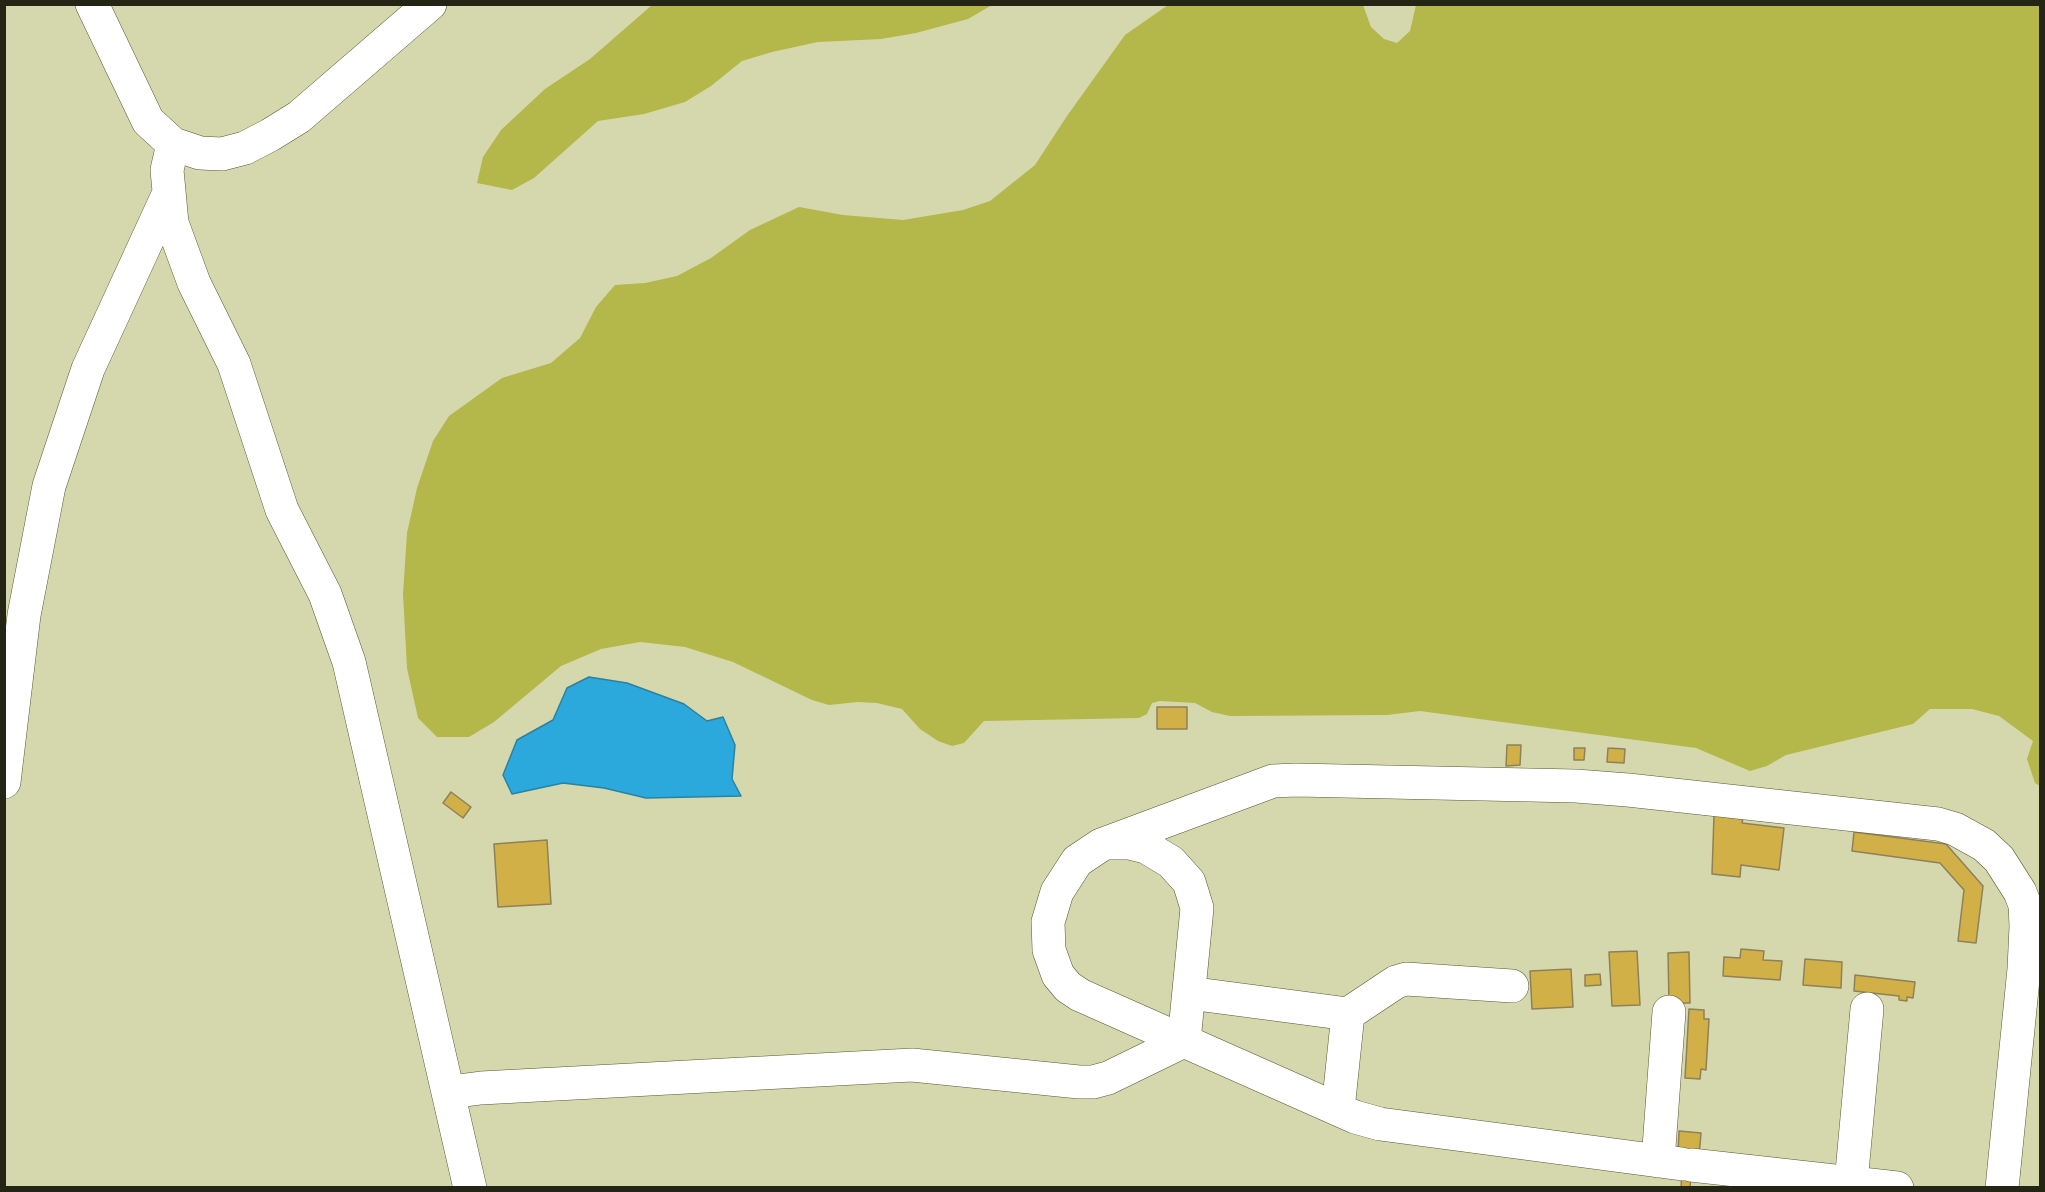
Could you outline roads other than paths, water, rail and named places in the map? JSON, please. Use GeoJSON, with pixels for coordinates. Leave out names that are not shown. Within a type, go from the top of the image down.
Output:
{"type":"FeatureCollection","features":[{"type":"Feature","properties":{"kind":"street"},"geometry":{"type":"LineString","coordinates":[[92,4],[148,121],[173,144],[200,153],[222,154],[245,148],[299,117],[430,4]]}},
{"type":"Feature","properties":{"kind":"street"},"geometry":{"type":"LineString","coordinates":[[173,144],[167,170],[172,223],[194,283],[234,364],[282,510],[325,594],[349,662],[450,1092],[470,1188]]}},
{"type":"Feature","properties":{"kind":"street"},"geometry":{"type":"LineString","coordinates":[[4,782],[24,615],[49,486],[88,369],[168,195]]}},
{"type":"Feature","properties":{"kind":"street"},"geometry":{"type":"LineString","coordinates":[[1896,1188],[1834,1184],[1380,1124],[1338,1109],[1080,995],[1068,987],[1058,975],[1048,950],[1048,922],[1057,892],[1077,861],[1101,845],[1273,782],[1296,780],[1576,786],[1926,823],[1955,829],[1984,845],[1999,859],[2020,891],[2025,905],[2024,969],[2002,1188]]}},
{"type":"Feature","properties":{"kind":"street"},"geometry":{"type":"LineString","coordinates":[[1101,845],[1119,843],[1146,847],[1171,862],[1189,882],[1197,908],[1184,1041]]}},
{"type":"Feature","properties":{"kind":"street"},"geometry":{"type":"LineString","coordinates":[[1189,993],[1348,1014],[1396,982],[1406,979],[1512,986]]}},
{"type":"Feature","properties":{"kind":"street"},"geometry":{"type":"LineString","coordinates":[[1834,1184],[1867,1009]]}},
{"type":"Feature","properties":{"kind":"street"},"geometry":{"type":"LineString","coordinates":[[1669,1012],[1677,1164]]}},
{"type":"Feature","properties":{"kind":"street"},"geometry":{"type":"LineString","coordinates":[[1338,1109],[1348,1014]]}},
{"type":"Feature","properties":{"kind":"street"},"geometry":{"type":"LineString","coordinates":[[450,1092],[481,1088],[912,1065],[1093,1082],[1108,1078],[1184,1041]]}},
{"type":"Feature","properties":{"kind":"water"},"geometry":{"type":"Polygon","coordinates":[[[589,677],[627,683],[684,704],[707,721],[723,717],[735,745],[732,779],[741,796],[646,798],[604,788],[563,783],[512,794],[503,775],[517,740],[553,720],[567,688],[589,677]]]}}]}
